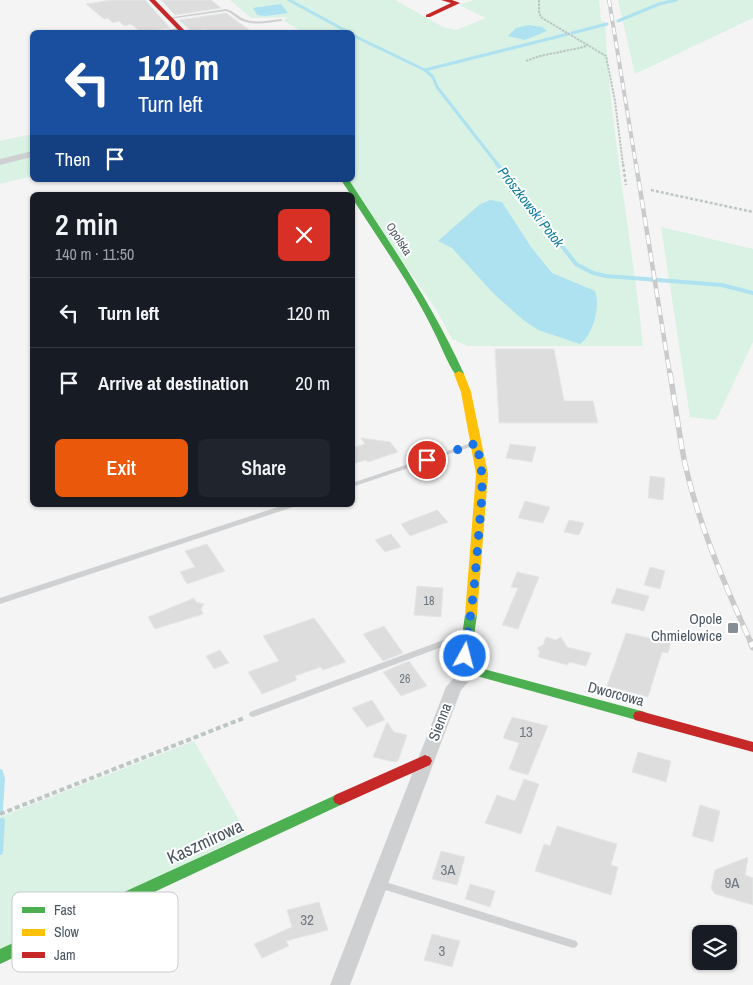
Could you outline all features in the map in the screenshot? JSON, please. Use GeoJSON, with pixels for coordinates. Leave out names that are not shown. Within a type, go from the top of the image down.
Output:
{"type":"FeatureCollection","features":[{"type":"Feature","properties":{"kind":"street"},"geometry":{"type":"LineString","coordinates":[[152,0],[180,30]]}},
{"type":"Feature","properties":{"kind":"street"},"geometry":{"type":"LineString","coordinates":[[428,16],[456,3],[444,0]]}},
{"type":"Feature","properties":{"kind":"street"},"geometry":{"type":"LineString","coordinates":[[0,162],[30,154]]}},
{"type":"Feature","properties":{"kind":"street","name":"Opolska"},"geometry":{"type":"LineString","coordinates":[[355,196],[429,312],[457,366],[466,392],[477,443]]}},
{"type":"Feature","properties":{"kind":"street"},"geometry":{"type":"LineString","coordinates":[[471,670],[465,656],[474,589],[482,496],[482,474],[477,443]]}},
{"type":"Feature","properties":{"kind":"street","name":"Dworcowa"},"geometry":{"type":"LineString","coordinates":[[471,670],[753,747]]}},
{"type":"Feature","properties":{"kind":"street","name":"Sienna"},"geometry":{"type":"LineString","coordinates":[[340,985],[454,687],[471,670]]}},
{"type":"Feature","properties":{"kind":"street","name":"Kaszmirowa"},"geometry":{"type":"LineString","coordinates":[[139,892],[425,761]]}},
{"type":"Feature","properties":{"kind":"street","name":"Kaszmirowa"},"geometry":{"type":"LineString","coordinates":[[0,957],[12,951]]}},
{"type":"Feature","properties":{"kind":"lane"},"geometry":{"type":"LineString","coordinates":[[169,18],[226,10],[234,12],[242,19],[248,21],[281,20]]}},
{"type":"Feature","properties":{"kind":"lane"},"geometry":{"type":"LineString","coordinates":[[355,484],[477,443]]}},
{"type":"Feature","properties":{"kind":"lane"},"geometry":{"type":"LineString","coordinates":[[0,601],[285,507]]}},
{"type":"Feature","properties":{"kind":"lane"},"geometry":{"type":"LineString","coordinates":[[253,714],[449,641],[467,640]]}},
{"type":"Feature","properties":{"kind":"lane"},"geometry":{"type":"LineString","coordinates":[[379,884],[573,944]]}},
{"type":"Feature","properties":{"kind":"path"},"geometry":{"type":"LineString","coordinates":[[539,0],[539,14],[542,18],[606,56],[615,101],[626,185]]}},
{"type":"Feature","properties":{"kind":"path"},"geometry":{"type":"LineString","coordinates":[[526,61],[540,56],[584,47],[588,44]]}},
{"type":"Feature","properties":{"kind":"path"},"geometry":{"type":"LineString","coordinates":[[651,190],[753,212]]}},
{"type":"Feature","properties":{"kind":"path"},"geometry":{"type":"LineString","coordinates":[[0,814],[253,714]]}},
{"type":"Feature","properties":{"kind":"green space"},"geometry":{"type":"Polygon","coordinates":[[[230,0],[395,0],[443,27],[456,30],[486,18],[459,5],[473,0],[599,0],[601,21],[605,22],[616,144],[643,346],[468,346],[452,339],[437,311],[348,182],[355,182],[355,30],[300,30],[284,21],[287,17],[251,18],[230,0]]]}},
{"type":"Feature","properties":{"kind":"green space"},"geometry":{"type":"Polygon","coordinates":[[[618,0],[753,0],[753,18],[635,74],[618,0]]]}},
{"type":"Feature","properties":{"kind":"green space"},"geometry":{"type":"Polygon","coordinates":[[[30,134],[30,176],[0,184],[0,141],[30,134]]]}},
{"type":"Feature","properties":{"kind":"green space"},"geometry":{"type":"Polygon","coordinates":[[[661,227],[753,249],[753,342],[716,420],[690,417],[661,227]]]}},
{"type":"Feature","properties":{"kind":"green space"},"geometry":{"type":"Polygon","coordinates":[[[194,741],[247,834],[127,892],[12,892],[12,947],[0,953],[0,817],[194,741]]]}},
{"type":"Feature","properties":{"kind":"water"},"geometry":{"type":"Polygon","coordinates":[[[281,4],[288,13],[266,16],[257,15],[253,8],[281,4]]]}},
{"type":"Feature","properties":{"kind":"water"},"geometry":{"type":"Polygon","coordinates":[[[528,25],[542,27],[547,31],[525,40],[508,36],[516,28],[528,25]]]}},
{"type":"Feature","properties":{"kind":"water"},"geometry":{"type":"Polygon","coordinates":[[[490,200],[502,202],[531,247],[552,273],[595,291],[597,304],[595,320],[589,334],[580,344],[538,330],[522,319],[494,294],[452,248],[438,241],[479,205],[490,200]]]}},
{"type":"Feature","properties":{"kind":"building"},"geometry":{"type":"Polygon","coordinates":[[[111,0],[145,0],[170,28],[138,30],[131,24],[124,26],[119,21],[113,23],[108,18],[104,19],[86,4],[111,0]]]}},
{"type":"Feature","properties":{"kind":"building"},"geometry":{"type":"Polygon","coordinates":[[[161,0],[211,0],[221,8],[175,15],[161,0]]]}},
{"type":"Feature","properties":{"kind":"building"},"geometry":{"type":"Polygon","coordinates":[[[226,13],[249,30],[190,30],[179,20],[226,13]]]}},
{"type":"Feature","properties":{"kind":"building"},"geometry":{"type":"Polygon","coordinates":[[[495,349],[554,349],[564,401],[593,401],[598,423],[499,423],[495,349]]]}},
{"type":"Feature","properties":{"kind":"building"},"geometry":{"type":"Polygon","coordinates":[[[361,438],[390,442],[398,452],[368,462],[366,460],[355,463],[355,447],[365,444],[361,438]]]}},
{"type":"Feature","properties":{"kind":"building"},"geometry":{"type":"Polygon","coordinates":[[[510,444],[536,447],[532,462],[506,458],[510,444]]]}},
{"type":"Feature","properties":{"kind":"building"},"geometry":{"type":"Polygon","coordinates":[[[650,476],[665,478],[663,500],[648,498],[650,476]]]}},
{"type":"Feature","properties":{"kind":"building"},"geometry":{"type":"Polygon","coordinates":[[[525,501],[550,507],[543,523],[518,518],[525,501]]]}},
{"type":"Feature","properties":{"kind":"building"},"geometry":{"type":"Polygon","coordinates":[[[437,510],[448,522],[410,536],[401,524],[437,510]]]}},
{"type":"Feature","properties":{"kind":"building"},"geometry":{"type":"Polygon","coordinates":[[[569,520],[584,523],[579,535],[564,532],[569,520]]]}},
{"type":"Feature","properties":{"kind":"building"},"geometry":{"type":"Polygon","coordinates":[[[391,534],[401,547],[385,552],[375,540],[391,534]]]}},
{"type":"Feature","properties":{"kind":"building"},"geometry":{"type":"Polygon","coordinates":[[[207,544],[225,571],[187,584],[180,572],[195,567],[185,551],[207,544]]]}},
{"type":"Feature","properties":{"kind":"building"},"geometry":{"type":"Polygon","coordinates":[[[650,567],[665,571],[660,589],[644,585],[650,567]]]}},
{"type":"Feature","properties":{"kind":"building"},"geometry":{"type":"Polygon","coordinates":[[[517,572],[539,577],[518,629],[502,625],[518,588],[511,587],[517,572]]]}},
{"type":"Feature","properties":{"kind":"building"},"geometry":{"type":"Polygon","coordinates":[[[417,586],[443,588],[441,617],[414,615],[417,586]]]}},
{"type":"Feature","properties":{"kind":"building"},"geometry":{"type":"Polygon","coordinates":[[[617,588],[649,596],[644,611],[611,603],[617,588]]]}},
{"type":"Feature","properties":{"kind":"building"},"geometry":{"type":"Polygon","coordinates":[[[194,598],[196,602],[204,604],[201,609],[203,614],[155,629],[148,617],[194,598]]]}},
{"type":"Feature","properties":{"kind":"building"},"geometry":{"type":"Polygon","coordinates":[[[314,618],[346,662],[323,670],[321,667],[295,676],[297,680],[262,694],[248,672],[279,661],[263,636],[314,618]]]}},
{"type":"Feature","properties":{"kind":"building"},"geometry":{"type":"Polygon","coordinates":[[[384,626],[403,653],[383,661],[363,634],[384,626]]]}},
{"type":"Feature","properties":{"kind":"building"},"geometry":{"type":"Polygon","coordinates":[[[626,633],[654,639],[655,635],[672,638],[668,653],[662,652],[648,697],[607,686],[626,633]]]}},
{"type":"Feature","properties":{"kind":"building"},"geometry":{"type":"Polygon","coordinates":[[[546,637],[556,640],[561,637],[567,647],[591,653],[586,666],[569,662],[568,665],[538,657],[540,652],[537,648],[543,645],[546,637]]]}},
{"type":"Feature","properties":{"kind":"building"},"geometry":{"type":"Polygon","coordinates":[[[220,650],[229,663],[214,669],[206,656],[220,650]]]}},
{"type":"Feature","properties":{"kind":"building"},"geometry":{"type":"Polygon","coordinates":[[[409,661],[427,686],[401,696],[383,672],[409,661]]]}},
{"type":"Feature","properties":{"kind":"building"},"geometry":{"type":"Polygon","coordinates":[[[372,700],[385,720],[367,727],[352,708],[372,700]]]}},
{"type":"Feature","properties":{"kind":"building"},"geometry":{"type":"Polygon","coordinates":[[[512,717],[548,726],[528,775],[509,769],[519,743],[503,738],[512,717]]]}},
{"type":"Feature","properties":{"kind":"building"},"geometry":{"type":"Polygon","coordinates":[[[387,722],[394,732],[407,735],[398,761],[394,762],[373,757],[387,722]]]}},
{"type":"Feature","properties":{"kind":"building"},"geometry":{"type":"Polygon","coordinates":[[[638,752],[671,761],[666,782],[632,772],[638,752]]]}},
{"type":"Feature","properties":{"kind":"building"},"geometry":{"type":"Polygon","coordinates":[[[524,779],[539,784],[521,834],[485,823],[497,795],[515,801],[524,779]]]}},
{"type":"Feature","properties":{"kind":"building"},"geometry":{"type":"Polygon","coordinates":[[[700,805],[720,811],[713,842],[692,836],[700,805]]]}},
{"type":"Feature","properties":{"kind":"building"},"geometry":{"type":"Polygon","coordinates":[[[557,826],[617,844],[611,865],[618,867],[611,895],[535,871],[544,844],[550,846],[557,826]]]}},
{"type":"Feature","properties":{"kind":"building"},"geometry":{"type":"Polygon","coordinates":[[[441,851],[465,857],[457,885],[432,879],[441,851]]]}},
{"type":"Feature","properties":{"kind":"building"},"geometry":{"type":"Polygon","coordinates":[[[748,857],[745,875],[753,878],[753,905],[715,894],[711,888],[715,870],[748,857]]]}},
{"type":"Feature","properties":{"kind":"building"},"geometry":{"type":"Polygon","coordinates":[[[470,884],[495,891],[490,907],[465,899],[470,884]]]}},
{"type":"Feature","properties":{"kind":"building"},"geometry":{"type":"Polygon","coordinates":[[[319,902],[328,930],[286,941],[289,946],[262,958],[254,944],[292,927],[287,910],[319,902]]]}},
{"type":"Feature","properties":{"kind":"building"},"geometry":{"type":"Polygon","coordinates":[[[432,934],[460,941],[452,967],[424,960],[432,934]]]}},
{"type":"Feature","properties":{"kind":"waterway","name":"Prószkowski Potok"},"geometry":{"type":"LineString","coordinates":[[289,0],[344,30]]}},
{"type":"Feature","properties":{"kind":"waterway"},"geometry":{"type":"LineString","coordinates":[[618,21],[659,4],[676,0]]}},
{"type":"Feature","properties":{"kind":"waterway"},"geometry":{"type":"LineString","coordinates":[[572,33],[607,24]]}},
{"type":"Feature","properties":{"kind":"waterway"},"geometry":{"type":"LineString","coordinates":[[425,70],[568,34]]}},
{"type":"Feature","properties":{"kind":"waterway","name":"Prószkowski Potok"},"geometry":{"type":"LineString","coordinates":[[355,36],[425,70]]}},
{"type":"Feature","properties":{"kind":"waterway","name":"Prószkowski Potok"},"geometry":{"type":"LineString","coordinates":[[425,70],[433,77],[437,87],[498,165]]}},
{"type":"Feature","properties":{"kind":"waterway","name":"Prószkowski Potok"},"geometry":{"type":"LineString","coordinates":[[497,164],[576,264],[593,273],[606,276],[722,285],[753,293]]}},
{"type":"Feature","properties":{"kind":"waterway"},"geometry":{"type":"LineString","coordinates":[[0,772],[2,779],[0,809]]}},
{"type":"Feature","properties":{"kind":"waterway"},"geometry":{"type":"LineString","coordinates":[[0,852],[2,821]]}},
{"type":"Feature","properties":{"kind":"railway"},"geometry":{"type":"LineString","coordinates":[[609,0],[636,165]]}},
{"type":"Feature","properties":{"kind":"railway"},"geometry":{"type":"LineString","coordinates":[[636,164],[670,375]]}},
{"type":"Feature","properties":{"kind":"railway"},"geometry":{"type":"LineString","coordinates":[[670,373],[685,464],[691,487],[705,533],[751,643]]}},
{"type":"Feature","properties":{"kind":"railway"},"geometry":{"type":"LineString","coordinates":[[751,642],[753,647]]}},
{"type":"Feature","properties":{"kind":"traffic: fast"},"geometry":{"type":"LineString","coordinates":[[346,182],[353,192]]}},
{"type":"Feature","properties":{"kind":"traffic: fast"},"geometry":{"type":"LineString","coordinates":[[355,195],[435,323],[459,374]]}},
{"type":"Feature","properties":{"kind":"traffic: fast"},"geometry":{"type":"LineString","coordinates":[[471,615],[465,656],[471,670],[640,716]]}},
{"type":"Feature","properties":{"kind":"traffic: fast"},"geometry":{"type":"LineString","coordinates":[[140,892],[340,799]]}},
{"type":"Feature","properties":{"kind":"traffic: fast"},"geometry":{"type":"LineString","coordinates":[[0,957],[12,951]]}},
{"type":"Feature","properties":{"kind":"traffic: slow"},"geometry":{"type":"LineString","coordinates":[[459,374],[466,392],[482,474],[471,615]]}},
{"type":"Feature","properties":{"kind":"traffic: jam"},"geometry":{"type":"LineString","coordinates":[[152,0],[181,30]]}},
{"type":"Feature","properties":{"kind":"traffic: jam"},"geometry":{"type":"LineString","coordinates":[[428,16],[457,3],[444,0]]}},
{"type":"Feature","properties":{"kind":"traffic: jam"},"geometry":{"type":"LineString","coordinates":[[640,716],[753,747]]}},
{"type":"Feature","properties":{"kind":"traffic: jam"},"geometry":{"type":"LineString","coordinates":[[340,799],[425,761]]}},
{"type":"Feature","properties":{"kind":"place","name":"Opole Chmielowice"},"geometry":{"type":"Point","coordinates":[733,628]}},
{"type":"Feature","properties":{"kind":"route"},"geometry":{"type":"LineString","coordinates":[[427,460],[477,443],[482,474],[482,496],[474,589],[465,656]]}}]}
